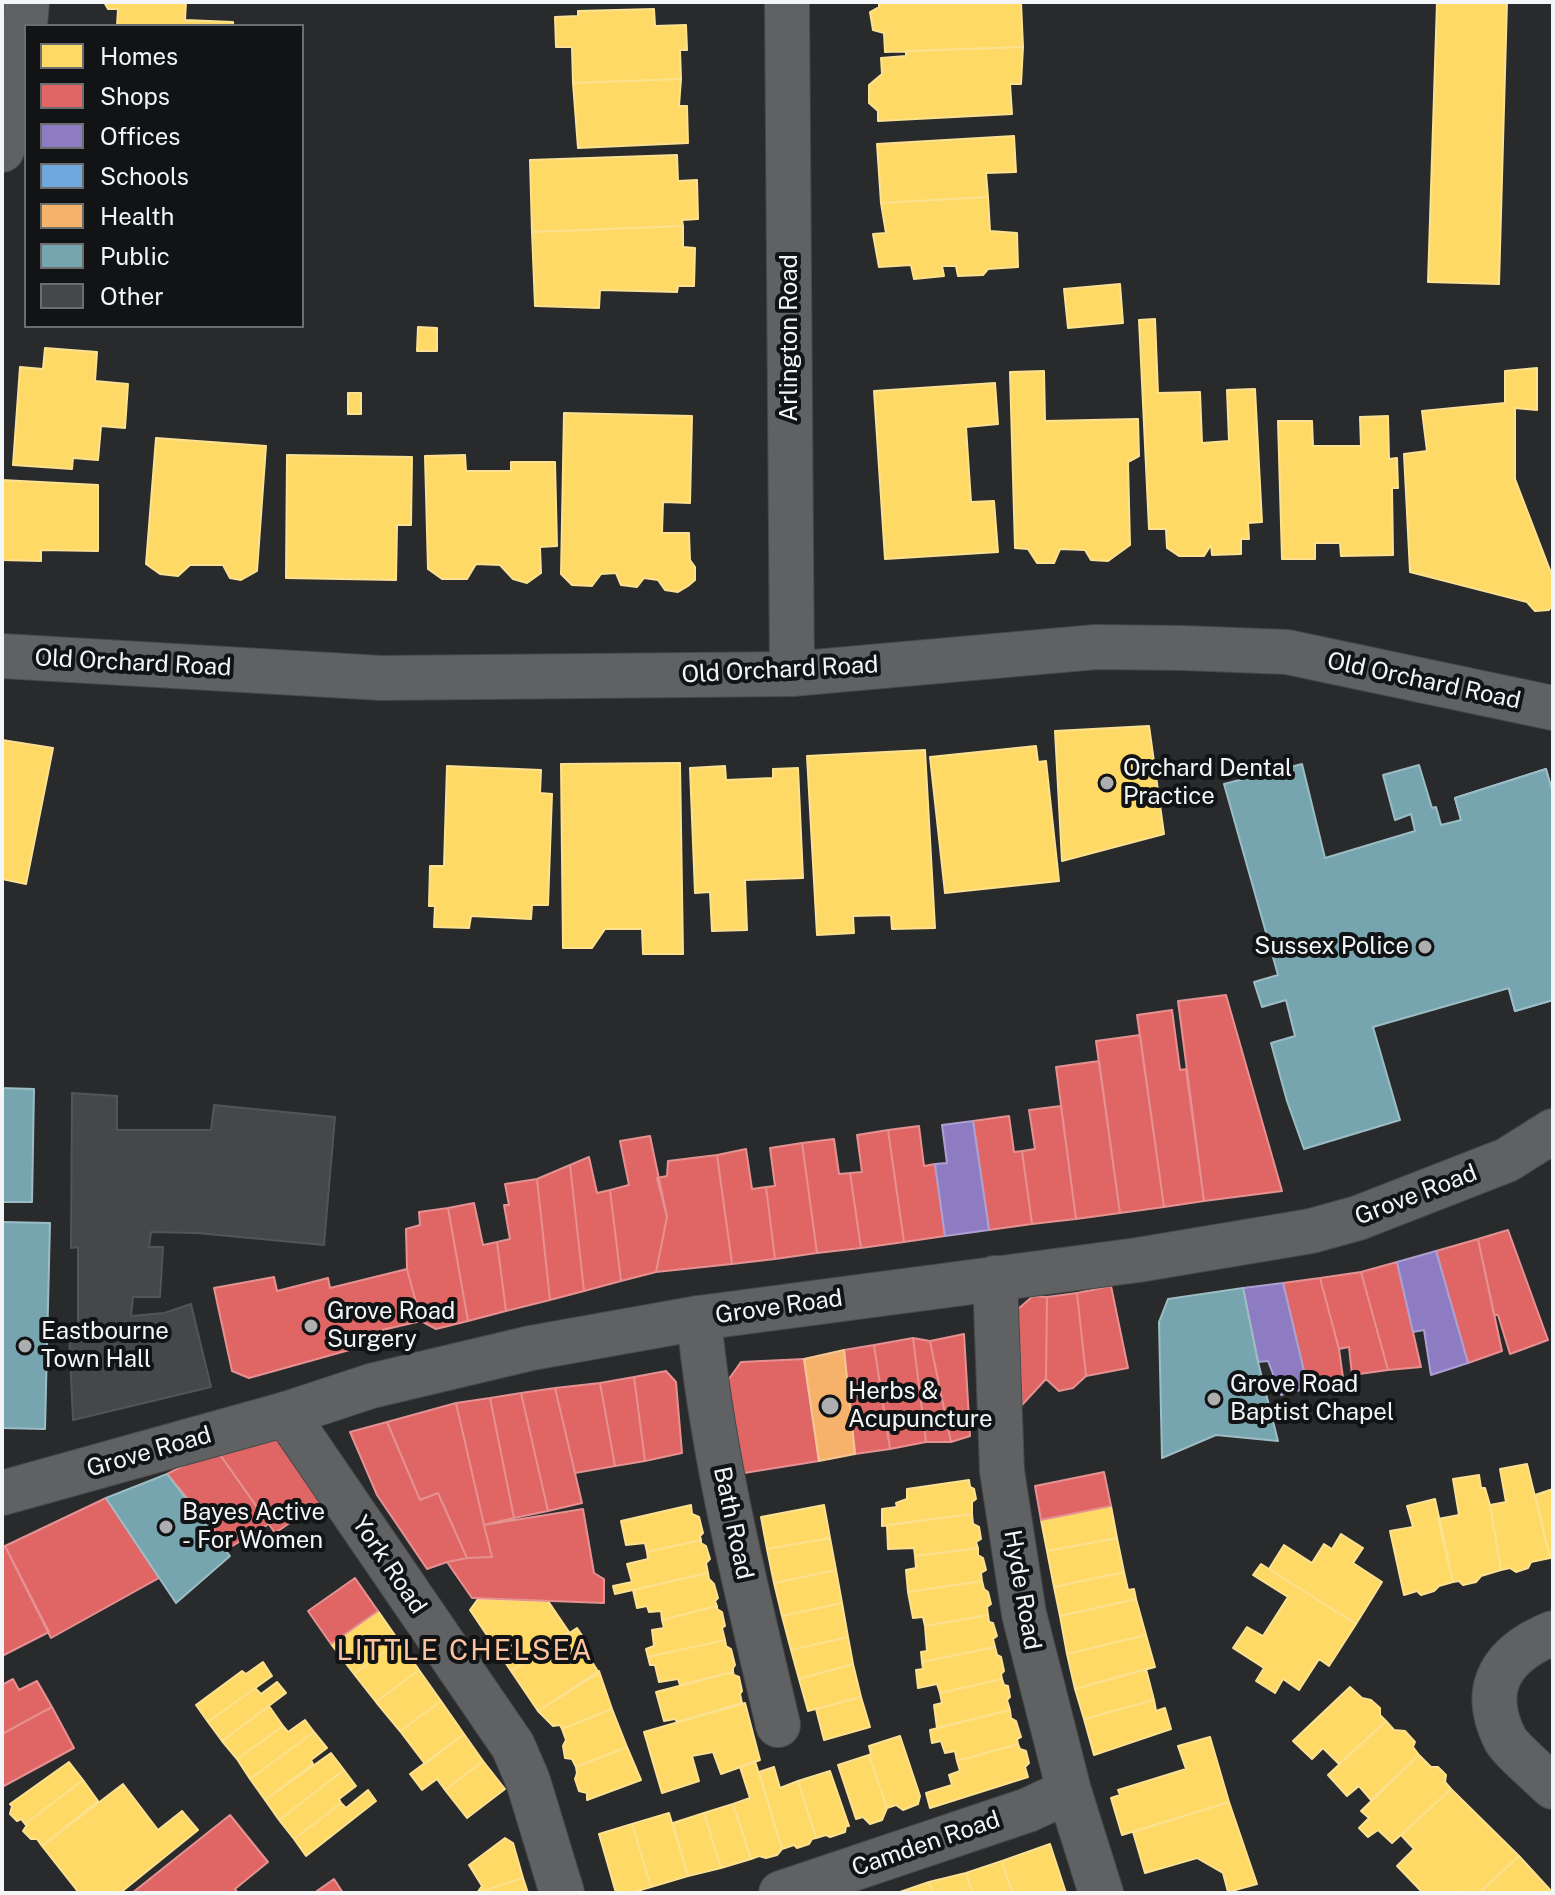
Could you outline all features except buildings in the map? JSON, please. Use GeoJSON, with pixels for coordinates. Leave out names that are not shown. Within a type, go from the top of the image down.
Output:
{"type":"FeatureCollection","features":[{"type":"Feature","properties":{"kind":"street"},"geometry":{"type":"LineString","coordinates":[[25,24],[27,2]]}},
{"type":"Feature","properties":{"kind":"street","name":"Arlington Road"},"geometry":{"type":"LineString","coordinates":[[787,2],[792,674]]}},
{"type":"Feature","properties":{"kind":"street"},"geometry":{"type":"LineString","coordinates":[[2,150],[18,103],[24,36]]}},
{"type":"Feature","properties":{"kind":"street","name":"Old Orchard Road"},"geometry":{"type":"LineString","coordinates":[[2,656],[381,678],[792,674],[1096,647],[1287,652],[1553,708]]}},
{"type":"Feature","properties":{"kind":"street","name":"Grove Road"},"geometry":{"type":"LineString","coordinates":[[2,1493],[286,1414],[371,1386],[531,1348],[699,1318],[1138,1260],[1311,1231],[1358,1218],[1507,1160],[1553,1131]]}},
{"type":"Feature","properties":{"kind":"street","name":"Hyde Road"},"geometry":{"type":"LineString","coordinates":[[995,1278],[1002,1471],[1024,1614],[1069,1791],[1101,1893]]}},
{"type":"Feature","properties":{"kind":"street","name":"Bath Road"},"geometry":{"type":"LineString","coordinates":[[699,1318],[704,1376],[735,1542],[778,1725]]}},
{"type":"Feature","properties":{"kind":"street","name":"York Road"},"geometry":{"type":"LineString","coordinates":[[286,1414],[513,1746],[528,1781],[562,1893]]}},
{"type":"Feature","properties":{"kind":"street"},"geometry":{"type":"LineString","coordinates":[[1553,1633],[1512,1657],[1497,1679],[1493,1702],[1506,1741],[1553,1787]]}},
{"type":"Feature","properties":{"kind":"street","name":"Camden Road"},"geometry":{"type":"LineString","coordinates":[[781,1893],[1028,1810],[1069,1791]]}},
{"type":"Feature","properties":{"kind":"place","name":"Orchard Dental Practice"},"geometry":{"type":"Point","coordinates":[1107,783]}},
{"type":"Feature","properties":{"kind":"place","name":"Sussex Police"},"geometry":{"type":"Point","coordinates":[1425,947]}},
{"type":"Feature","properties":{"kind":"place","name":"Grove Road Surgery"},"geometry":{"type":"Point","coordinates":[311,1326]}},
{"type":"Feature","properties":{"kind":"place","name":"Eastbourne Town Hall"},"geometry":{"type":"Point","coordinates":[25,1346]}},
{"type":"Feature","properties":{"kind":"place","name":"Grove Road Baptist Chapel"},"geometry":{"type":"Point","coordinates":[1214,1399]}},
{"type":"Feature","properties":{"kind":"place","name":"Herbs & Acupuncture"},"geometry":{"type":"Point","coordinates":[830,1406]}},
{"type":"Feature","properties":{"kind":"place","name":"Bayes Active - For Women"},"geometry":{"type":"Point","coordinates":[166,1527]}},
{"type":"Feature","properties":{"kind":"district","name":"LITTLE CHELSEA"},"geometry":{"type":"Point","coordinates":[465,1651]}}]}
